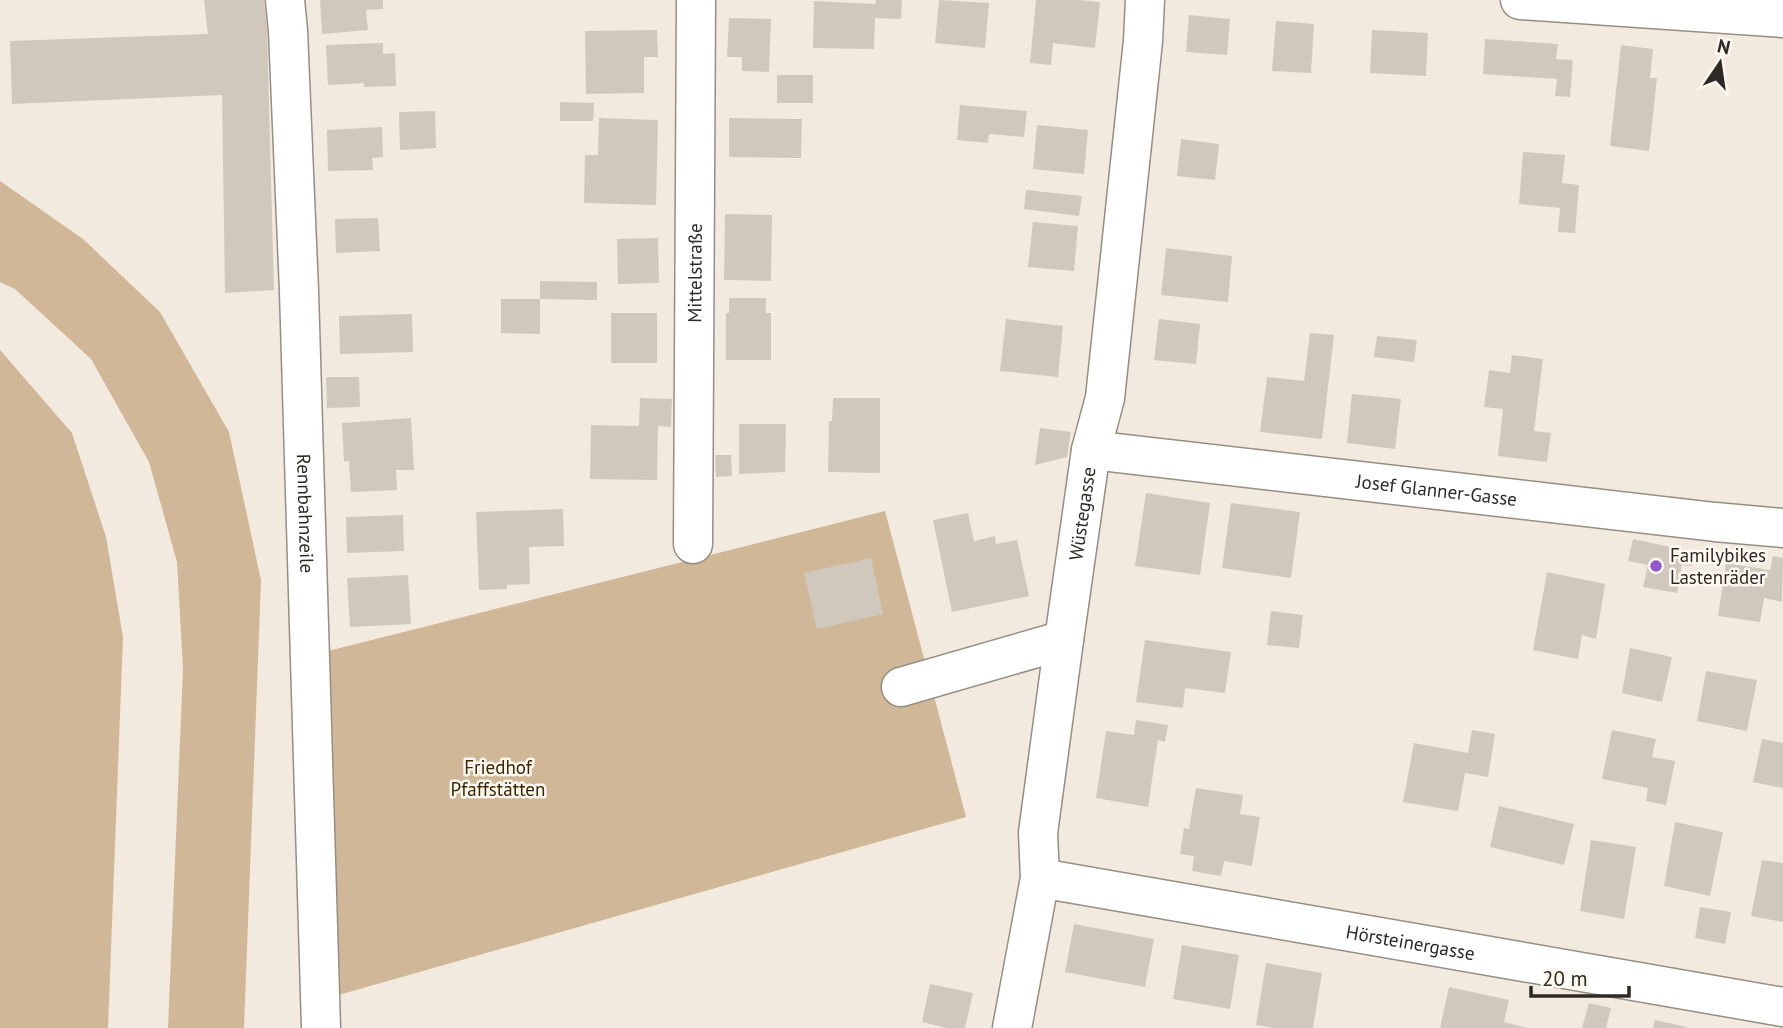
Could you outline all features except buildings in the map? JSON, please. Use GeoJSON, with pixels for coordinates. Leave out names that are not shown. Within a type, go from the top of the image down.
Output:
{"type":"FeatureCollection","features":[{"type":"Feature","properties":{"kind":"street","name":"Rennbahnzeile"},"geometry":{"type":"LineString","coordinates":[[285,0],[299,304],[321,1028]]}},
{"type":"Feature","properties":{"kind":"street","name":"Mittelstraße"},"geometry":{"type":"LineString","coordinates":[[693,544],[696,0]]}},
{"type":"Feature","properties":{"kind":"street","name":"Wüstegasse"},"geometry":{"type":"LineString","coordinates":[[1012,1028],[1040,878],[1038,833],[1091,450],[1105,398],[1143,41],[1145,0]]}},
{"type":"Feature","properties":{"kind":"street"},"geometry":{"type":"LineString","coordinates":[[1520,0],[1783,18]]}},
{"type":"Feature","properties":{"kind":"street","name":"Josef Glanner-Gasse"},"geometry":{"type":"LineString","coordinates":[[1091,450],[1783,528]]}},
{"type":"Feature","properties":{"kind":"street"},"geometry":{"type":"LineString","coordinates":[[901,687],[1064,640]]}},
{"type":"Feature","properties":{"kind":"street","name":"Hörsteinergasse"},"geometry":{"type":"LineString","coordinates":[[1040,878],[1783,1007]]}},
{"type":"Feature","properties":{"kind":"green space"},"geometry":{"type":"Polygon","coordinates":[[[0,181],[83,239],[160,312],[229,432],[261,580],[244,1028],[168,1028],[183,669],[177,562],[149,462],[91,359],[15,289],[0,282],[0,181]]]}},
{"type":"Feature","properties":{"kind":"green space"},"geometry":{"type":"Polygon","coordinates":[[[0,350],[72,433],[106,537],[123,637],[108,1028],[0,1028],[0,350]]]}},
{"type":"Feature","properties":{"kind":"green space","name":"Friedhof Pfaffstätten"},"geometry":{"type":"Polygon","coordinates":[[[885,511],[966,817],[328,998],[320,653],[885,511]]]}},
{"type":"Feature","properties":{"kind":"place","name":"Familybikes Lastenräder"},"geometry":{"type":"Point","coordinates":[1656,566]}}]}
